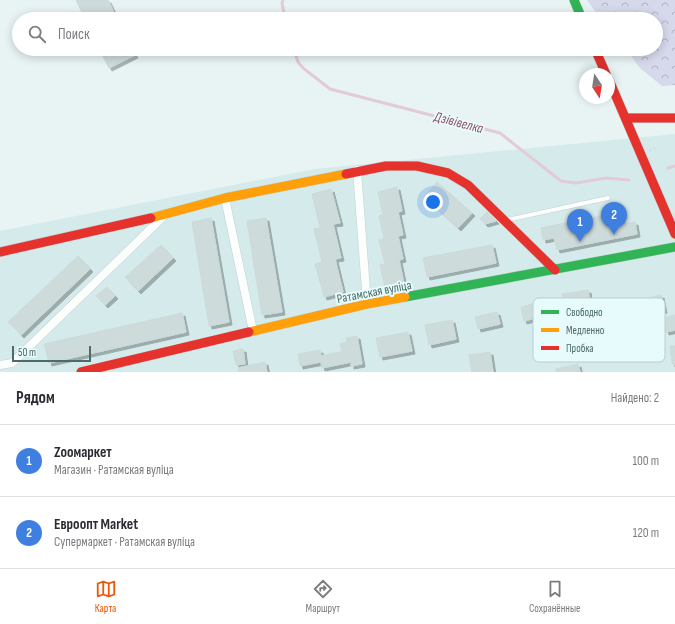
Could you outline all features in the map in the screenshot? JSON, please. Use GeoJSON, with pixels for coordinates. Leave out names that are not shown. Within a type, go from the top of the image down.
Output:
{"type":"FeatureCollection","features":[{"type":"Feature","properties":{"kind":"street"},"geometry":{"type":"LineString","coordinates":[[574,0],[579,12]]}},
{"type":"Feature","properties":{"kind":"street"},"geometry":{"type":"LineString","coordinates":[[599,56],[604,68]]}},
{"type":"Feature","properties":{"kind":"street"},"geometry":{"type":"LineString","coordinates":[[615,93],[675,234]]}},
{"type":"Feature","properties":{"kind":"street"},"geometry":{"type":"LineString","coordinates":[[626,118],[675,118]]}},
{"type":"Feature","properties":{"kind":"street"},"geometry":{"type":"LineString","coordinates":[[0,252],[166,215],[225,198],[357,170],[401,165],[417,166],[448,173],[468,185],[555,270]]}},
{"type":"Feature","properties":{"kind":"street"},"geometry":{"type":"LineString","coordinates":[[357,170],[367,304]]}},
{"type":"Feature","properties":{"kind":"street"},"geometry":{"type":"LineString","coordinates":[[225,198],[253,331]]}},
{"type":"Feature","properties":{"kind":"street"},"geometry":{"type":"LineString","coordinates":[[0,365],[12,363],[166,215]]}},
{"type":"Feature","properties":{"kind":"street","name":"Ратамская вуліца"},"geometry":{"type":"LineString","coordinates":[[81,372],[367,304],[675,247]]}},
{"type":"Feature","properties":{"kind":"lane"},"geometry":{"type":"LineString","coordinates":[[504,221],[608,198]]}},
{"type":"Feature","properties":{"kind":"shaded area"},"geometry":{"type":"Polygon","coordinates":[[[675,134],[675,372],[0,372],[0,231],[315,169],[675,134]]]}},
{"type":"Feature","properties":{"kind":"green space"},"geometry":{"type":"Polygon","coordinates":[[[587,0],[675,0],[675,85],[662,86],[639,67],[631,56],[663,56],[663,12],[596,12],[587,0]]]}},
{"type":"Feature","properties":{"kind":"building"},"geometry":{"type":"Polygon","coordinates":[[[76,0],[108,0],[114,12],[82,12],[76,0]]]}},
{"type":"Feature","properties":{"kind":"building"},"geometry":{"type":"Polygon","coordinates":[[[103,56],[133,56],[109,68],[103,56]]]}},
{"type":"Feature","properties":{"kind":"building"},"geometry":{"type":"Polygon","coordinates":[[[437,182],[472,213],[458,228],[424,197],[437,182]]]}},
{"type":"Feature","properties":{"kind":"building"},"geometry":{"type":"Polygon","coordinates":[[[397,187],[402,211],[398,212],[403,235],[398,236],[403,259],[399,260],[404,284],[385,288],[380,265],[385,264],[379,240],[384,239],[379,216],[383,215],[378,192],[397,187]]]}},
{"type":"Feature","properties":{"kind":"building"},"geometry":{"type":"Polygon","coordinates":[[[331,189],[340,223],[333,224],[341,258],[335,259],[343,292],[324,297],[315,264],[322,262],[314,229],[320,228],[312,194],[331,189]]]}},
{"type":"Feature","properties":{"kind":"building"},"geometry":{"type":"Polygon","coordinates":[[[487,212],[496,221],[485,224],[480,219],[487,212]]]}},
{"type":"Feature","properties":{"kind":"building"},"geometry":{"type":"Polygon","coordinates":[[[620,212],[623,224],[635,222],[637,234],[557,250],[554,238],[543,240],[541,228],[620,212]]]}},
{"type":"Feature","properties":{"kind":"building"},"geometry":{"type":"Polygon","coordinates":[[[211,218],[229,322],[209,326],[192,222],[211,218]]]}},
{"type":"Feature","properties":{"kind":"building"},"geometry":{"type":"Polygon","coordinates":[[[266,218],[282,312],[262,315],[247,221],[266,218]]]}},
{"type":"Feature","properties":{"kind":"building"},"geometry":{"type":"Polygon","coordinates":[[[161,245],[173,258],[138,291],[125,277],[161,245]]]}},
{"type":"Feature","properties":{"kind":"building"},"geometry":{"type":"Polygon","coordinates":[[[492,245],[496,263],[427,277],[423,258],[492,245]]]}},
{"type":"Feature","properties":{"kind":"building"},"geometry":{"type":"Polygon","coordinates":[[[78,256],[90,269],[21,335],[8,322],[78,256]]]}},
{"type":"Feature","properties":{"kind":"building"},"geometry":{"type":"Polygon","coordinates":[[[107,287],[115,296],[105,305],[96,296],[107,287]]]}},
{"type":"Feature","properties":{"kind":"building"},"geometry":{"type":"Polygon","coordinates":[[[588,290],[589,298],[563,298],[562,294],[588,290]]]}},
{"type":"Feature","properties":{"kind":"building"},"geometry":{"type":"Polygon","coordinates":[[[661,295],[662,298],[648,298],[661,295]]]}},
{"type":"Feature","properties":{"kind":"building"},"geometry":{"type":"Polygon","coordinates":[[[533,304],[533,319],[524,321],[521,307],[533,304]]]}},
{"type":"Feature","properties":{"kind":"building"},"geometry":{"type":"Polygon","coordinates":[[[497,312],[500,324],[478,329],[475,317],[497,312]]]}},
{"type":"Feature","properties":{"kind":"building"},"geometry":{"type":"Polygon","coordinates":[[[182,313],[186,332],[49,363],[44,344],[182,313]]]}},
{"type":"Feature","properties":{"kind":"building"},"geometry":{"type":"Polygon","coordinates":[[[675,315],[675,330],[666,332],[665,318],[675,315]]]}},
{"type":"Feature","properties":{"kind":"building"},"geometry":{"type":"Polygon","coordinates":[[[452,320],[456,339],[429,345],[425,325],[452,320]]]}},
{"type":"Feature","properties":{"kind":"building"},"geometry":{"type":"Polygon","coordinates":[[[408,332],[412,351],[380,357],[376,338],[408,332]]]}},
{"type":"Feature","properties":{"kind":"building"},"geometry":{"type":"Polygon","coordinates":[[[357,336],[362,364],[351,366],[351,362],[342,364],[339,352],[342,352],[340,344],[347,342],[346,338],[357,336]]]}},
{"type":"Feature","properties":{"kind":"building"},"geometry":{"type":"Polygon","coordinates":[[[670,346],[675,346],[675,364],[672,364],[670,346]]]}},
{"type":"Feature","properties":{"kind":"building"},"geometry":{"type":"Polygon","coordinates":[[[243,349],[245,364],[236,365],[233,351],[243,349]]]}},
{"type":"Feature","properties":{"kind":"building"},"geometry":{"type":"Polygon","coordinates":[[[320,350],[321,356],[339,352],[342,364],[322,368],[321,362],[300,366],[298,354],[320,350]]]}},
{"type":"Feature","properties":{"kind":"building"},"geometry":{"type":"Polygon","coordinates":[[[490,352],[493,372],[472,372],[469,355],[490,352]]]}},
{"type":"Feature","properties":{"kind":"building"},"geometry":{"type":"Polygon","coordinates":[[[265,362],[267,372],[239,372],[238,368],[265,362]]]}},
{"type":"Feature","properties":{"kind":"building"},"geometry":{"type":"Polygon","coordinates":[[[578,364],[580,372],[556,372],[556,369],[578,364]]]}},
{"type":"Feature","properties":{"kind":"waterway","name":"Дзівівелка"},"geometry":{"type":"LineString","coordinates":[[283,0],[284,12]]}},
{"type":"Feature","properties":{"kind":"waterway","name":"Дзівівелка"},"geometry":{"type":"LineString","coordinates":[[296,56],[298,62],[303,68],[330,89],[500,133],[561,181],[576,183],[606,178],[629,180]]}},
{"type":"Feature","properties":{"kind":"waterway","name":"Дзівівелка"},"geometry":{"type":"LineString","coordinates":[[668,168],[675,166]]}},
{"type":"Feature","properties":{"kind":"traffic: fast"},"geometry":{"type":"LineString","coordinates":[[574,0],[579,12]]}},
{"type":"Feature","properties":{"kind":"traffic: fast"},"geometry":{"type":"LineString","coordinates":[[405,297],[675,247]]}},
{"type":"Feature","properties":{"kind":"traffic: slow"},"geometry":{"type":"LineString","coordinates":[[151,218],[225,198],[346,174]]}},
{"type":"Feature","properties":{"kind":"traffic: slow"},"geometry":{"type":"LineString","coordinates":[[249,332],[367,304],[405,297]]}},
{"type":"Feature","properties":{"kind":"traffic: jam"},"geometry":{"type":"LineString","coordinates":[[598,56],[603,68]]}},
{"type":"Feature","properties":{"kind":"traffic: jam"},"geometry":{"type":"LineString","coordinates":[[615,94],[675,234]]}},
{"type":"Feature","properties":{"kind":"traffic: jam"},"geometry":{"type":"LineString","coordinates":[[626,118],[675,118]]}},
{"type":"Feature","properties":{"kind":"traffic: jam"},"geometry":{"type":"LineString","coordinates":[[346,174],[386,166],[417,166],[448,173],[468,185],[555,270]]}},
{"type":"Feature","properties":{"kind":"traffic: jam"},"geometry":{"type":"LineString","coordinates":[[0,252],[151,218]]}},
{"type":"Feature","properties":{"kind":"traffic: jam"},"geometry":{"type":"LineString","coordinates":[[81,372],[249,332]]}},
{"type":"Feature","properties":{"kind":"place","name":"Евроопт Market"},"geometry":{"type":"Point","coordinates":[614,235]}},
{"type":"Feature","properties":{"kind":"place","name":"Zooмаркет"},"geometry":{"type":"Point","coordinates":[580,242]}}]}
